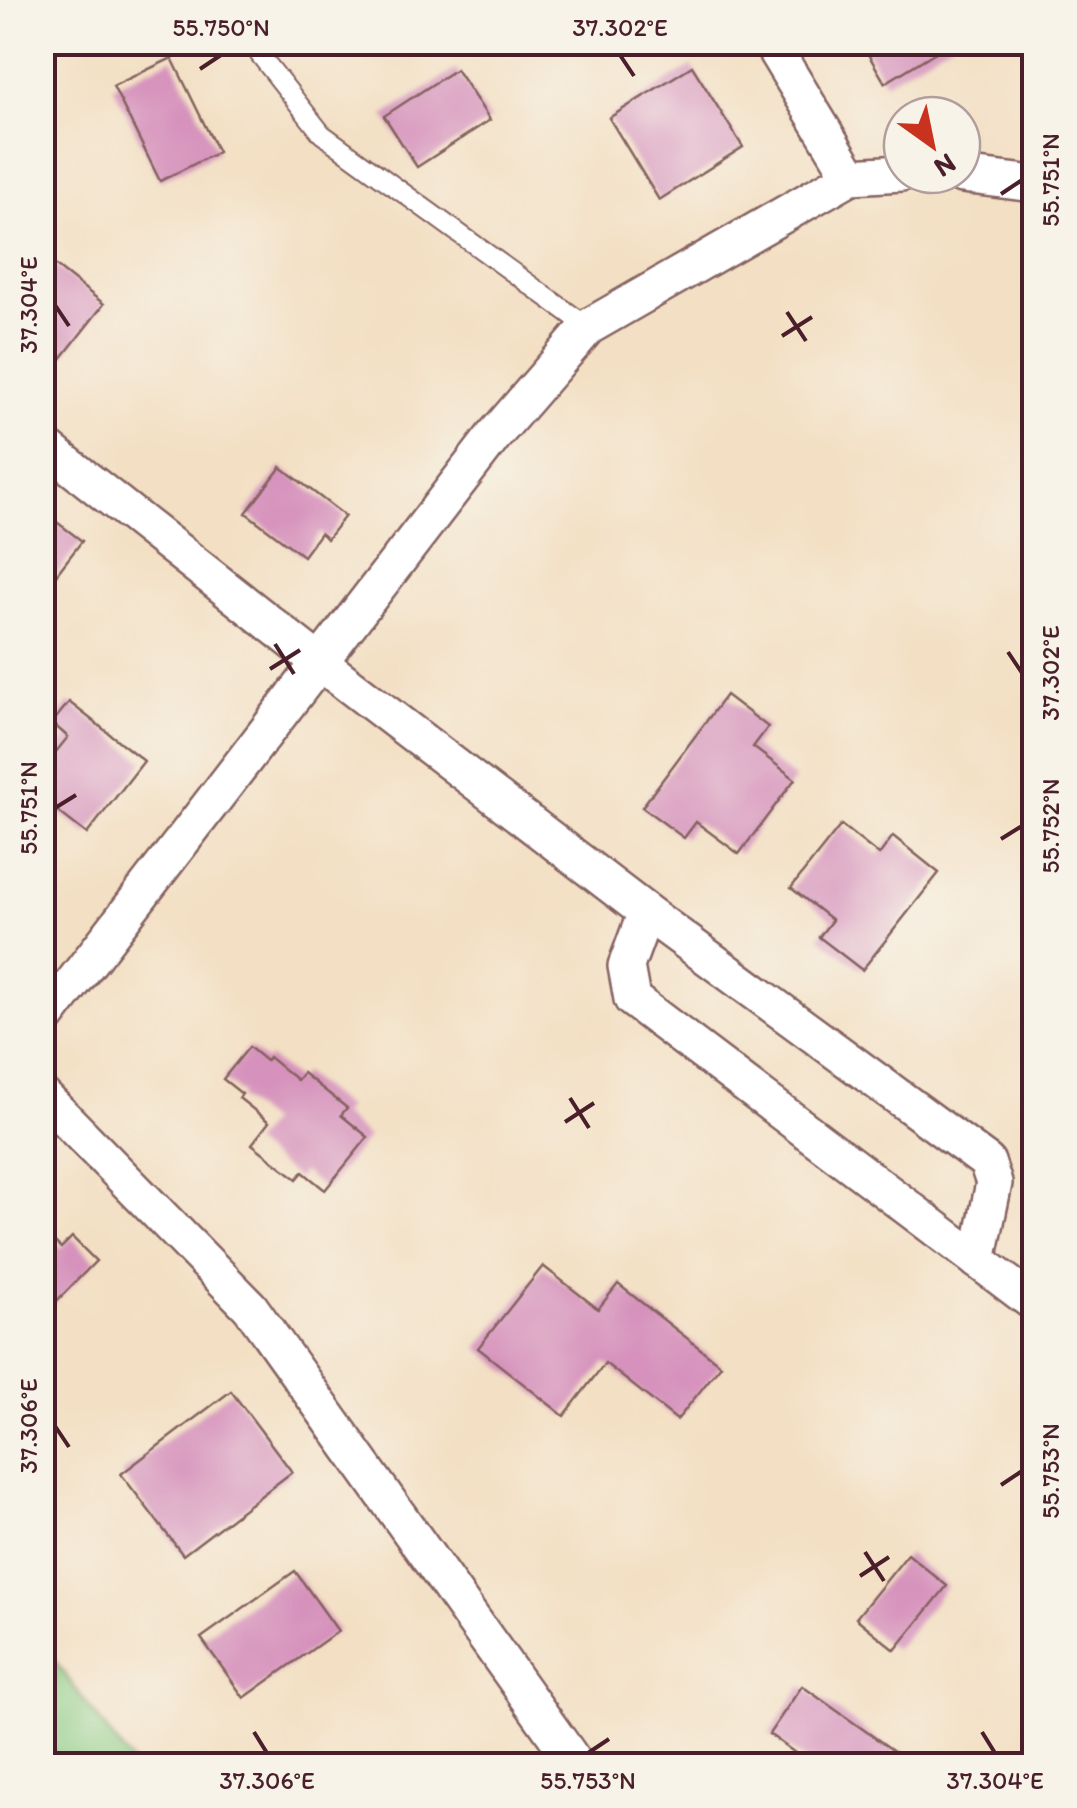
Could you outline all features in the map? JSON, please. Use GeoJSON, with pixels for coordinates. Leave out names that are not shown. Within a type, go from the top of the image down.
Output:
{"type":"FeatureCollection","features":[{"type":"Feature","properties":{"kind":"street"},"geometry":{"type":"LineString","coordinates":[[770,42],[850,176]]}},
{"type":"Feature","properties":{"kind":"street"},"geometry":{"type":"LineString","coordinates":[[42,1023],[493,437],[588,327],[850,176],[882,174]]}},
{"type":"Feature","properties":{"kind":"street"},"geometry":{"type":"LineString","coordinates":[[982,178],[1034,184]]}},
{"type":"Feature","properties":{"kind":"street"},"geometry":{"type":"LineString","coordinates":[[42,444],[646,912],[987,1162],[994,1184],[978,1261]]}},
{"type":"Feature","properties":{"kind":"street"},"geometry":{"type":"LineString","coordinates":[[646,912],[626,966],[632,1000],[1034,1303]]}},
{"type":"Feature","properties":{"kind":"street"},"geometry":{"type":"LineString","coordinates":[[42,1095],[250,1308],[577,1766]]}},
{"type":"Feature","properties":{"kind":"lane"},"geometry":{"type":"LineString","coordinates":[[254,42],[322,134],[588,327]]}},
{"type":"Feature","properties":{"kind":"green space"},"geometry":{"type":"Polygon","coordinates":[[[42,1646],[133,1765],[64,1765],[43,1738],[42,1646]]]}},
{"type":"Feature","properties":{"kind":"building"},"geometry":{"type":"Polygon","coordinates":[[[861,42],[952,42],[885,83],[861,42]]]}},
{"type":"Feature","properties":{"kind":"building"},"geometry":{"type":"Polygon","coordinates":[[[172,58],[218,152],[160,181],[113,86],[172,58]]]}},
{"type":"Feature","properties":{"kind":"building"},"geometry":{"type":"Polygon","coordinates":[[[692,66],[743,147],[659,200],[609,118],[692,66]]]}},
{"type":"Feature","properties":{"kind":"building"},"geometry":{"type":"Polygon","coordinates":[[[456,69],[490,120],[417,167],[384,116],[456,69]]]}},
{"type":"Feature","properties":{"kind":"building"},"geometry":{"type":"Polygon","coordinates":[[[42,255],[104,304],[60,360],[42,346],[42,255]]]}},
{"type":"Feature","properties":{"kind":"building"},"geometry":{"type":"Polygon","coordinates":[[[281,467],[345,516],[327,539],[320,533],[303,556],[246,513],[281,467]]]}},
{"type":"Feature","properties":{"kind":"building"},"geometry":{"type":"Polygon","coordinates":[[[42,511],[82,541],[42,593],[42,511]]]}},
{"type":"Feature","properties":{"kind":"building"},"geometry":{"type":"Polygon","coordinates":[[[726,695],[768,727],[753,747],[795,779],[739,854],[696,822],[684,838],[642,807],[726,695]]]}},
{"type":"Feature","properties":{"kind":"building"},"geometry":{"type":"Polygon","coordinates":[[[69,702],[144,761],[87,834],[42,799],[42,769],[68,737],[52,723],[69,702]]]}},
{"type":"Feature","properties":{"kind":"building"},"geometry":{"type":"Polygon","coordinates":[[[841,825],[879,855],[893,836],[939,873],[862,970],[819,937],[832,920],[791,888],[841,825]]]}},
{"type":"Feature","properties":{"kind":"building"},"geometry":{"type":"Polygon","coordinates":[[[249,1047],[266,1061],[269,1057],[297,1080],[303,1073],[347,1108],[341,1115],[368,1137],[325,1190],[303,1172],[297,1179],[252,1144],[269,1122],[223,1079],[249,1047]]]}},
{"type":"Feature","properties":{"kind":"building"},"geometry":{"type":"Polygon","coordinates":[[[42,1230],[61,1248],[72,1237],[96,1261],[42,1316],[42,1230]]]}},
{"type":"Feature","properties":{"kind":"building"},"geometry":{"type":"Polygon","coordinates":[[[543,1266],[598,1309],[618,1284],[721,1365],[677,1420],[605,1363],[564,1416],[478,1348],[543,1266]]]}},
{"type":"Feature","properties":{"kind":"building"},"geometry":{"type":"Polygon","coordinates":[[[231,1391],[292,1472],[183,1555],[121,1474],[231,1391]]]}},
{"type":"Feature","properties":{"kind":"building"},"geometry":{"type":"Polygon","coordinates":[[[908,1554],[947,1586],[895,1650],[856,1618],[908,1554]]]}},
{"type":"Feature","properties":{"kind":"building"},"geometry":{"type":"Polygon","coordinates":[[[295,1571],[338,1631],[244,1698],[201,1638],[295,1571]]]}},
{"type":"Feature","properties":{"kind":"building"},"geometry":{"type":"Polygon","coordinates":[[[802,1686],[915,1766],[813,1766],[769,1734],[802,1686]]]}}]}
